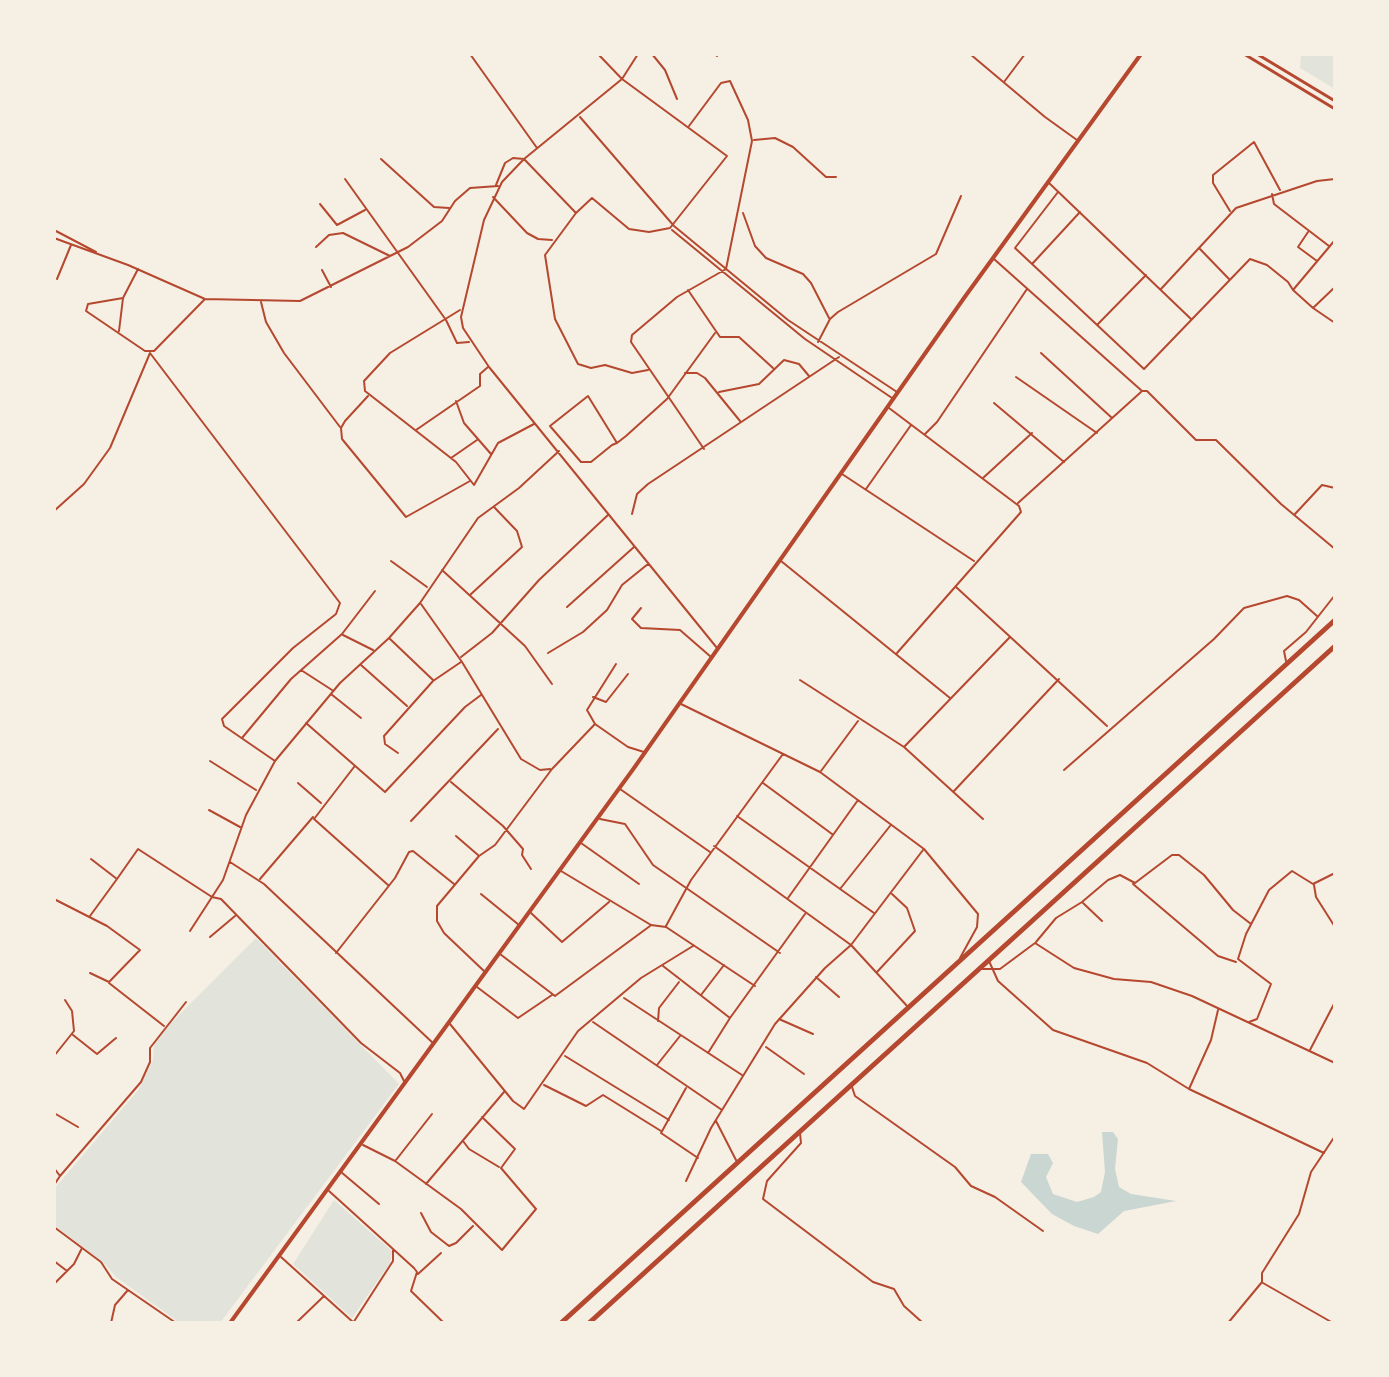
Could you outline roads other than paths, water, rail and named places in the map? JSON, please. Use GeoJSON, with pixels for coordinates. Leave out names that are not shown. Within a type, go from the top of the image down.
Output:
{"type":"FeatureCollection","features":[{"type":"Feature","properties":{"kind":"highway"},"geometry":{"type":"LineString","coordinates":[[230,1323],[450,1024],[719,649],[993,258],[1142,54]]}},
{"type":"Feature","properties":{"kind":"highway"},"geometry":{"type":"LineString","coordinates":[[561,1323],[1335,620]]}},
{"type":"Feature","properties":{"kind":"highway"},"geometry":{"type":"LineString","coordinates":[[589,1323],[1335,646]]}},
{"type":"Feature","properties":{"kind":"street"},"geometry":{"type":"LineString","coordinates":[[470,54],[537,149]]}},
{"type":"Feature","properties":{"kind":"street"},"geometry":{"type":"LineString","coordinates":[[598,54],[622,79],[727,156],[672,227],[649,232],[629,229],[592,198],[576,213],[545,255],[550,296],[560,334],[578,364],[591,368],[605,365],[632,373],[649,369]]}},
{"type":"Feature","properties":{"kind":"street"},"geometry":{"type":"LineString","coordinates":[[54,238],[138,269],[205,299],[261,302],[308,300],[398,253],[442,221],[470,188],[498,185],[524,159],[622,79],[637,56],[631,54]]}},
{"type":"Feature","properties":{"kind":"street"},"geometry":{"type":"LineString","coordinates":[[652,54],[665,70],[677,99]]}},
{"type":"Feature","properties":{"kind":"street"},"geometry":{"type":"LineString","coordinates":[[970,54],[1078,140]]}},
{"type":"Feature","properties":{"kind":"street"},"geometry":{"type":"LineString","coordinates":[[1004,82],[1025,54]]}},
{"type":"Feature","properties":{"kind":"street"},"geometry":{"type":"LineString","coordinates":[[1244,54],[1335,109]]}},
{"type":"Feature","properties":{"kind":"street"},"geometry":{"type":"LineString","coordinates":[[1257,54],[1335,101]]}},
{"type":"Feature","properties":{"kind":"street"},"geometry":{"type":"LineString","coordinates":[[689,126],[721,83],[730,81],[748,120],[752,141],[725,271]]}},
{"type":"Feature","properties":{"kind":"street"},"geometry":{"type":"LineString","coordinates":[[1300,87],[1304,82]]}},
{"type":"Feature","properties":{"kind":"street"},"geometry":{"type":"LineString","coordinates":[[579,116],[672,227],[815,347],[893,399]]}},
{"type":"Feature","properties":{"kind":"street"},"geometry":{"type":"LineString","coordinates":[[752,141],[775,138],[793,147],[826,177],[836,177]]}},
{"type":"Feature","properties":{"kind":"street"},"geometry":{"type":"LineString","coordinates":[[1231,212],[1213,183],[1213,175],[1254,142],[1262,150],[1281,191]]}},
{"type":"Feature","properties":{"kind":"street"},"geometry":{"type":"LineString","coordinates":[[576,213],[524,159],[513,158],[505,163],[461,309],[463,328],[489,367],[719,649]]}},
{"type":"Feature","properties":{"kind":"street"},"geometry":{"type":"LineString","coordinates":[[381,159],[434,207],[450,208]]}},
{"type":"Feature","properties":{"kind":"street"},"geometry":{"type":"LineString","coordinates":[[345,179],[446,320],[458,344],[471,341]]}},
{"type":"Feature","properties":{"kind":"street"},"geometry":{"type":"LineString","coordinates":[[1161,289],[1231,212],[1281,191],[1335,179]]}},
{"type":"Feature","properties":{"kind":"street"},"geometry":{"type":"LineString","coordinates":[[1048,182],[1191,320]]}},
{"type":"Feature","properties":{"kind":"street"},"geometry":{"type":"LineString","coordinates":[[1058,192],[1015,246],[1144,369],[1254,258],[1288,282],[1313,308],[1335,323]]}},
{"type":"Feature","properties":{"kind":"street"},"geometry":{"type":"LineString","coordinates":[[1272,194],[1274,204],[1330,247]]}},
{"type":"Feature","properties":{"kind":"street"},"geometry":{"type":"LineString","coordinates":[[815,347],[830,319],[875,287],[936,254],[961,196]]}},
{"type":"Feature","properties":{"kind":"street"},"geometry":{"type":"LineString","coordinates":[[493,197],[527,233],[541,240],[554,240]]}},
{"type":"Feature","properties":{"kind":"street"},"geometry":{"type":"LineString","coordinates":[[320,204],[337,225],[337,233]]}},
{"type":"Feature","properties":{"kind":"street"},"geometry":{"type":"LineString","coordinates":[[337,225],[366,209]]}},
{"type":"Feature","properties":{"kind":"street"},"geometry":{"type":"LineString","coordinates":[[1032,264],[1080,212]]}},
{"type":"Feature","properties":{"kind":"street"},"geometry":{"type":"LineString","coordinates":[[743,213],[755,246],[766,258],[803,274],[816,290],[830,319]]}},
{"type":"Feature","properties":{"kind":"street"},"geometry":{"type":"LineString","coordinates":[[54,230],[97,253]]}},
{"type":"Feature","properties":{"kind":"street"},"geometry":{"type":"LineString","coordinates":[[1309,230],[1298,247],[1318,262]]}},
{"type":"Feature","properties":{"kind":"street"},"geometry":{"type":"LineString","coordinates":[[316,247],[337,233]]}},
{"type":"Feature","properties":{"kind":"street"},"geometry":{"type":"LineString","coordinates":[[337,233],[391,257]]}},
{"type":"Feature","properties":{"kind":"street"},"geometry":{"type":"LineString","coordinates":[[1293,290],[1335,240]]}},
{"type":"Feature","properties":{"kind":"street"},"geometry":{"type":"LineString","coordinates":[[57,279],[71,244]]}},
{"type":"Feature","properties":{"kind":"street"},"geometry":{"type":"LineString","coordinates":[[1199,247],[1229,280]]}},
{"type":"Feature","properties":{"kind":"street"},"geometry":{"type":"LineString","coordinates":[[993,258],[1142,391],[1147,391],[1196,440],[1216,440],[1335,549]]}},
{"type":"Feature","properties":{"kind":"street"},"geometry":{"type":"LineString","coordinates":[[119,332],[123,298],[138,269]]}},
{"type":"Feature","properties":{"kind":"street"},"geometry":{"type":"LineString","coordinates":[[322,270],[332,288]]}},
{"type":"Feature","properties":{"kind":"street"},"geometry":{"type":"LineString","coordinates":[[704,449],[633,346],[632,335],[688,290],[725,271]]}},
{"type":"Feature","properties":{"kind":"street"},"geometry":{"type":"LineString","coordinates":[[725,271],[818,342],[898,392]]}},
{"type":"Feature","properties":{"kind":"street"},"geometry":{"type":"LineString","coordinates":[[1097,326],[1146,275]]}},
{"type":"Feature","properties":{"kind":"street"},"geometry":{"type":"LineString","coordinates":[[1313,308],[1335,287]]}},
{"type":"Feature","properties":{"kind":"street"},"geometry":{"type":"LineString","coordinates":[[924,435],[937,422],[1028,288]]}},
{"type":"Feature","properties":{"kind":"street"},"geometry":{"type":"LineString","coordinates":[[688,290],[715,333],[727,338],[739,337],[773,368]]}},
{"type":"Feature","properties":{"kind":"street"},"geometry":{"type":"LineString","coordinates":[[123,298],[88,304],[87,312],[150,353],[340,603],[336,614],[293,648],[222,719],[224,726],[275,761]]}},
{"type":"Feature","properties":{"kind":"street"},"geometry":{"type":"LineString","coordinates":[[54,511],[84,484],[110,448],[150,353],[205,299]]}},
{"type":"Feature","properties":{"kind":"street"},"geometry":{"type":"LineString","coordinates":[[261,302],[266,311],[266,322],[284,353],[341,428],[346,446],[407,518],[471,480]]}},
{"type":"Feature","properties":{"kind":"street"},"geometry":{"type":"LineString","coordinates":[[461,309],[396,348],[369,373],[363,383],[368,395],[451,458],[474,485],[500,442],[535,423]]}},
{"type":"Feature","properties":{"kind":"street"},"geometry":{"type":"LineString","coordinates":[[617,443],[588,396],[550,426],[581,462],[591,462],[617,443],[667,399],[715,333]]}},
{"type":"Feature","properties":{"kind":"street"},"geometry":{"type":"LineString","coordinates":[[1041,353],[1113,419]]}},
{"type":"Feature","properties":{"kind":"street"},"geometry":{"type":"LineString","coordinates":[[632,514],[639,492],[840,357]]}},
{"type":"Feature","properties":{"kind":"street"},"geometry":{"type":"LineString","coordinates":[[719,392],[759,384],[784,360],[794,361],[810,377]]}},
{"type":"Feature","properties":{"kind":"street"},"geometry":{"type":"LineString","coordinates":[[414,431],[482,383],[480,374],[489,367]]}},
{"type":"Feature","properties":{"kind":"street"},"geometry":{"type":"LineString","coordinates":[[684,373],[697,373],[719,392],[742,423]]}},
{"type":"Feature","properties":{"kind":"street"},"geometry":{"type":"LineString","coordinates":[[1016,377],[1098,433]]}},
{"type":"Feature","properties":{"kind":"street"},"geometry":{"type":"LineString","coordinates":[[1017,504],[1142,391]]}},
{"type":"Feature","properties":{"kind":"street"},"geometry":{"type":"LineString","coordinates":[[341,428],[368,395]]}},
{"type":"Feature","properties":{"kind":"street"},"geometry":{"type":"LineString","coordinates":[[455,400],[462,419],[491,454]]}},
{"type":"Feature","properties":{"kind":"street"},"geometry":{"type":"LineString","coordinates":[[994,403],[1064,463]]}},
{"type":"Feature","properties":{"kind":"street"},"geometry":{"type":"LineString","coordinates":[[888,407],[1017,504],[1021,512],[897,653]]}},
{"type":"Feature","properties":{"kind":"street"},"geometry":{"type":"LineString","coordinates":[[865,490],[911,424]]}},
{"type":"Feature","properties":{"kind":"street"},"geometry":{"type":"LineString","coordinates":[[983,479],[1032,433]]}},
{"type":"Feature","properties":{"kind":"street"},"geometry":{"type":"LineString","coordinates":[[451,458],[458,449],[478,439]]}},
{"type":"Feature","properties":{"kind":"street"},"geometry":{"type":"LineString","coordinates":[[190,931],[230,862],[241,828],[275,761],[333,690],[389,638],[420,603],[463,535],[559,451]]}},
{"type":"Feature","properties":{"kind":"street"},"geometry":{"type":"LineString","coordinates":[[841,474],[976,562]]}},
{"type":"Feature","properties":{"kind":"street"},"geometry":{"type":"LineString","coordinates":[[1295,514],[1322,485],[1335,488]]}},
{"type":"Feature","properties":{"kind":"street"},"geometry":{"type":"LineString","coordinates":[[470,595],[522,547],[517,531],[493,506]]}},
{"type":"Feature","properties":{"kind":"street"},"geometry":{"type":"LineString","coordinates":[[398,753],[383,739],[408,707],[433,681],[500,626],[532,587],[608,515]]}},
{"type":"Feature","properties":{"kind":"street"},"geometry":{"type":"LineString","coordinates":[[567,607],[635,547]]}},
{"type":"Feature","properties":{"kind":"street"},"geometry":{"type":"LineString","coordinates":[[780,560],[951,696]]}},
{"type":"Feature","properties":{"kind":"street"},"geometry":{"type":"LineString","coordinates":[[391,561],[428,588]]}},
{"type":"Feature","properties":{"kind":"street"},"geometry":{"type":"LineString","coordinates":[[548,653],[583,632],[607,610],[622,585],[649,564]]}},
{"type":"Feature","properties":{"kind":"street"},"geometry":{"type":"LineString","coordinates":[[441,569],[525,646],[552,684]]}},
{"type":"Feature","properties":{"kind":"street"},"geometry":{"type":"LineString","coordinates":[[955,586],[1109,727]]}},
{"type":"Feature","properties":{"kind":"street"},"geometry":{"type":"LineString","coordinates":[[241,739],[259,713],[342,634],[375,591]]}},
{"type":"Feature","properties":{"kind":"street"},"geometry":{"type":"LineString","coordinates":[[1288,663],[1284,651],[1306,632],[1335,595]]}},
{"type":"Feature","properties":{"kind":"street"},"geometry":{"type":"LineString","coordinates":[[1064,770],[1244,608],[1287,596],[1299,600],[1317,616]]}},
{"type":"Feature","properties":{"kind":"street"},"geometry":{"type":"LineString","coordinates":[[420,603],[461,660],[521,759],[540,770],[552,769]]}},
{"type":"Feature","properties":{"kind":"street"},"geometry":{"type":"LineString","coordinates":[[641,608],[632,619],[641,628],[680,630],[712,657]]}},
{"type":"Feature","properties":{"kind":"street"},"geometry":{"type":"LineString","coordinates":[[342,634],[374,650]]}},
{"type":"Feature","properties":{"kind":"street"},"geometry":{"type":"LineString","coordinates":[[904,747],[1011,636]]}},
{"type":"Feature","properties":{"kind":"street"},"geometry":{"type":"LineString","coordinates":[[389,638],[433,681]]}},
{"type":"Feature","properties":{"kind":"street"},"geometry":{"type":"LineString","coordinates":[[360,664],[408,707]]}},
{"type":"Feature","properties":{"kind":"street"},"geometry":{"type":"LineString","coordinates":[[616,664],[587,707],[595,724],[631,749],[645,752]]}},
{"type":"Feature","properties":{"kind":"street"},"geometry":{"type":"LineString","coordinates":[[301,670],[333,690]]}},
{"type":"Feature","properties":{"kind":"street"},"geometry":{"type":"LineString","coordinates":[[593,697],[606,702],[628,674]]}},
{"type":"Feature","properties":{"kind":"street"},"geometry":{"type":"LineString","coordinates":[[953,792],[1059,678]]}},
{"type":"Feature","properties":{"kind":"street"},"geometry":{"type":"LineString","coordinates":[[800,680],[904,747],[983,819]]}},
{"type":"Feature","properties":{"kind":"street"},"geometry":{"type":"LineString","coordinates":[[331,694],[361,718]]}},
{"type":"Feature","properties":{"kind":"street"},"geometry":{"type":"LineString","coordinates":[[306,723],[385,792],[438,740],[465,707],[481,695]]}},
{"type":"Feature","properties":{"kind":"street"},"geometry":{"type":"LineString","coordinates":[[680,703],[820,772],[924,849],[965,894],[978,914],[977,927],[959,962]]}},
{"type":"Feature","properties":{"kind":"street"},"geometry":{"type":"LineString","coordinates":[[820,772],[858,720]]}},
{"type":"Feature","properties":{"kind":"street"},"geometry":{"type":"LineString","coordinates":[[486,973],[444,933],[437,921],[437,906],[479,856],[495,845],[552,769],[595,724]]}},
{"type":"Feature","properties":{"kind":"street"},"geometry":{"type":"LineString","coordinates":[[411,821],[499,727]]}},
{"type":"Feature","properties":{"kind":"street"},"geometry":{"type":"LineString","coordinates":[[666,927],[714,846],[783,754]]}},
{"type":"Feature","properties":{"kind":"street"},"geometry":{"type":"LineString","coordinates":[[210,761],[258,791]]}},
{"type":"Feature","properties":{"kind":"street"},"geometry":{"type":"LineString","coordinates":[[259,880],[354,767]]}},
{"type":"Feature","properties":{"kind":"street"},"geometry":{"type":"LineString","coordinates":[[450,781],[503,826],[523,849],[522,855],[531,869]]}},
{"type":"Feature","properties":{"kind":"street"},"geometry":{"type":"LineString","coordinates":[[762,782],[833,835]]}},
{"type":"Feature","properties":{"kind":"street"},"geometry":{"type":"LineString","coordinates":[[298,783],[323,804]]}},
{"type":"Feature","properties":{"kind":"street"},"geometry":{"type":"LineString","coordinates":[[619,788],[710,852]]}},
{"type":"Feature","properties":{"kind":"street"},"geometry":{"type":"LineString","coordinates":[[787,899],[858,800]]}},
{"type":"Feature","properties":{"kind":"street"},"geometry":{"type":"LineString","coordinates":[[209,810],[241,828]]}},
{"type":"Feature","properties":{"kind":"street"},"geometry":{"type":"LineString","coordinates":[[736,815],[874,913]]}},
{"type":"Feature","properties":{"kind":"street"},"geometry":{"type":"LineString","coordinates":[[314,817],[341,846],[389,886]]}},
{"type":"Feature","properties":{"kind":"street"},"geometry":{"type":"LineString","coordinates":[[597,819],[612,819],[625,824],[653,865],[780,953]]}},
{"type":"Feature","properties":{"kind":"street"},"geometry":{"type":"LineString","coordinates":[[503,826],[510,825]]}},
{"type":"Feature","properties":{"kind":"street"},"geometry":{"type":"LineString","coordinates":[[840,889],[891,825]]}},
{"type":"Feature","properties":{"kind":"street"},"geometry":{"type":"LineString","coordinates":[[456,836],[479,856]]}},
{"type":"Feature","properties":{"kind":"street"},"geometry":{"type":"LineString","coordinates":[[580,843],[639,884]]}},
{"type":"Feature","properties":{"kind":"street"},"geometry":{"type":"LineString","coordinates":[[714,846],[851,945],[909,1008]]}},
{"type":"Feature","properties":{"kind":"street"},"geometry":{"type":"LineString","coordinates":[[90,917],[138,849],[212,897],[221,899],[361,1043],[400,1073],[405,1084]]}},
{"type":"Feature","properties":{"kind":"street"},"geometry":{"type":"LineString","coordinates":[[686,1181],[716,1120],[779,1019],[816,977],[851,945],[924,849]]}},
{"type":"Feature","properties":{"kind":"street"},"geometry":{"type":"LineString","coordinates":[[335,954],[389,886],[411,851],[454,885]]}},
{"type":"Feature","properties":{"kind":"street"},"geometry":{"type":"LineString","coordinates":[[1133,884],[1168,857],[1179,855],[1251,924]]}},
{"type":"Feature","properties":{"kind":"street"},"geometry":{"type":"LineString","coordinates":[[91,859],[117,879]]}},
{"type":"Feature","properties":{"kind":"street"},"geometry":{"type":"LineString","coordinates":[[230,862],[259,880],[434,1045]]}},
{"type":"Feature","properties":{"kind":"street"},"geometry":{"type":"LineString","coordinates":[[560,870],[651,925],[666,927],[755,986]]}},
{"type":"Feature","properties":{"kind":"street"},"geometry":{"type":"LineString","coordinates":[[1237,961],[1251,924],[1269,890],[1285,874],[1298,872],[1313,884],[1316,897],[1335,927]]}},
{"type":"Feature","properties":{"kind":"street"},"geometry":{"type":"LineString","coordinates":[[1313,884],[1335,873]]}},
{"type":"Feature","properties":{"kind":"street"},"geometry":{"type":"LineString","coordinates":[[978,969],[994,971],[1035,943],[1056,918],[1120,875],[1218,956],[1231,963],[1237,961]]}},
{"type":"Feature","properties":{"kind":"street"},"geometry":{"type":"LineString","coordinates":[[481,894],[520,926]]}},
{"type":"Feature","properties":{"kind":"street"},"geometry":{"type":"LineString","coordinates":[[876,972],[915,931],[907,908],[892,894]]}},
{"type":"Feature","properties":{"kind":"street"},"geometry":{"type":"LineString","coordinates":[[54,899],[90,917],[140,950],[109,982]]}},
{"type":"Feature","properties":{"kind":"street"},"geometry":{"type":"LineString","coordinates":[[530,912],[562,942],[609,902]]}},
{"type":"Feature","properties":{"kind":"street"},"geometry":{"type":"LineString","coordinates":[[1082,902],[1102,921]]}},
{"type":"Feature","properties":{"kind":"street"},"geometry":{"type":"LineString","coordinates":[[708,1054],[730,1018],[806,913]]}},
{"type":"Feature","properties":{"kind":"street"},"geometry":{"type":"LineString","coordinates":[[210,937],[236,915]]}},
{"type":"Feature","properties":{"kind":"street"},"geometry":{"type":"LineString","coordinates":[[476,986],[518,1018],[651,925]]}},
{"type":"Feature","properties":{"kind":"street"},"geometry":{"type":"LineString","coordinates":[[1035,943],[1074,968],[1114,979],[1151,982],[1335,1063]]}},
{"type":"Feature","properties":{"kind":"street"},"geometry":{"type":"LineString","coordinates":[[450,1024],[505,1091],[524,1109],[564,1056],[567,1043],[641,978],[693,946]]}},
{"type":"Feature","properties":{"kind":"street"},"geometry":{"type":"LineString","coordinates":[[500,954],[552,995]]}},
{"type":"Feature","properties":{"kind":"street"},"geometry":{"type":"LineString","coordinates":[[988,960],[998,981],[1053,1030],[1147,1063],[1189,1089],[1324,1153]]}},
{"type":"Feature","properties":{"kind":"street"},"geometry":{"type":"LineString","coordinates":[[1237,961],[1271,984],[1257,1019],[1248,1023]]}},
{"type":"Feature","properties":{"kind":"street"},"geometry":{"type":"LineString","coordinates":[[699,997],[725,964]]}},
{"type":"Feature","properties":{"kind":"street"},"geometry":{"type":"LineString","coordinates":[[662,965],[699,997],[730,1018]]}},
{"type":"Feature","properties":{"kind":"street"},"geometry":{"type":"LineString","coordinates":[[90,973],[109,982],[166,1027]]}},
{"type":"Feature","properties":{"kind":"street"},"geometry":{"type":"LineString","coordinates":[[816,977],[839,997]]}},
{"type":"Feature","properties":{"kind":"street"},"geometry":{"type":"LineString","coordinates":[[659,1022],[659,1008],[680,981]]}},
{"type":"Feature","properties":{"kind":"street"},"geometry":{"type":"LineString","coordinates":[[623,997],[743,1076]]}},
{"type":"Feature","properties":{"kind":"street"},"geometry":{"type":"LineString","coordinates":[[55,1053],[72,1035],[72,1011],[65,1000]]}},
{"type":"Feature","properties":{"kind":"street"},"geometry":{"type":"LineString","coordinates":[[54,1185],[141,1082],[150,1062],[150,1048],[186,1002]]}},
{"type":"Feature","properties":{"kind":"street"},"geometry":{"type":"LineString","coordinates":[[1309,1051],[1335,1002]]}},
{"type":"Feature","properties":{"kind":"street"},"geometry":{"type":"LineString","coordinates":[[1189,1089],[1211,1040],[1218,1009]]}},
{"type":"Feature","properties":{"kind":"street"},"geometry":{"type":"LineString","coordinates":[[779,1019],[813,1034]]}},
{"type":"Feature","properties":{"kind":"street"},"geometry":{"type":"LineString","coordinates":[[593,1022],[723,1110]]}},
{"type":"Feature","properties":{"kind":"street"},"geometry":{"type":"LineString","coordinates":[[72,1035],[97,1054],[116,1038]]}},
{"type":"Feature","properties":{"kind":"street"},"geometry":{"type":"LineString","coordinates":[[656,1066],[680,1036]]}},
{"type":"Feature","properties":{"kind":"street"},"geometry":{"type":"LineString","coordinates":[[764,1046],[804,1074]]}},
{"type":"Feature","properties":{"kind":"street"},"geometry":{"type":"LineString","coordinates":[[564,1056],[669,1120]]}},
{"type":"Feature","properties":{"kind":"street"},"geometry":{"type":"LineString","coordinates":[[400,1073],[415,1071]]}},
{"type":"Feature","properties":{"kind":"street"},"geometry":{"type":"LineString","coordinates":[[543,1084],[586,1106],[603,1095],[609,1085]]}},
{"type":"Feature","properties":{"kind":"street"},"geometry":{"type":"LineString","coordinates":[[852,1084],[855,1096],[951,1164],[971,1186],[999,1199],[1043,1231]]}},
{"type":"Feature","properties":{"kind":"street"},"geometry":{"type":"LineString","coordinates":[[686,1086],[661,1131],[662,1137],[698,1159]]}},
{"type":"Feature","properties":{"kind":"street"},"geometry":{"type":"LineString","coordinates":[[425,1185],[505,1091]]}},
{"type":"Feature","properties":{"kind":"street"},"geometry":{"type":"LineString","coordinates":[[603,1095],[661,1131]]}},
{"type":"Feature","properties":{"kind":"street"},"geometry":{"type":"LineString","coordinates":[[54,1113],[78,1127]]}},
{"type":"Feature","properties":{"kind":"street"},"geometry":{"type":"LineString","coordinates":[[395,1161],[432,1114]]}},
{"type":"Feature","properties":{"kind":"street"},"geometry":{"type":"LineString","coordinates":[[482,1117],[515,1149],[501,1168]]}},
{"type":"Feature","properties":{"kind":"street"},"geometry":{"type":"LineString","coordinates":[[716,1120],[737,1163]]}},
{"type":"Feature","properties":{"kind":"street"},"geometry":{"type":"LineString","coordinates":[[799,1132],[801,1143],[767,1181],[763,1199],[873,1282],[894,1289],[904,1306],[923,1323]]}},
{"type":"Feature","properties":{"kind":"street"},"geometry":{"type":"LineString","coordinates":[[1228,1323],[1262,1282],[1262,1273],[1296,1221],[1307,1181],[1335,1136]]}},
{"type":"Feature","properties":{"kind":"street"},"geometry":{"type":"LineString","coordinates":[[362,1145],[395,1161],[461,1209],[502,1250],[536,1210],[501,1168],[482,1153],[469,1149],[463,1140]]}},
{"type":"Feature","properties":{"kind":"street"},"geometry":{"type":"LineString","coordinates":[[54,1168],[60,1176]]}},
{"type":"Feature","properties":{"kind":"street"},"geometry":{"type":"LineString","coordinates":[[341,1172],[379,1204]]}},
{"type":"Feature","properties":{"kind":"street"},"geometry":{"type":"LineString","coordinates":[[328,1190],[414,1268],[416,1275]]}},
{"type":"Feature","properties":{"kind":"street"},"geometry":{"type":"LineString","coordinates":[[421,1213],[431,1232],[449,1246],[474,1225]]}},
{"type":"Feature","properties":{"kind":"street"},"geometry":{"type":"LineString","coordinates":[[55,1229],[101,1262],[112,1279],[176,1323]]}},
{"type":"Feature","properties":{"kind":"street"},"geometry":{"type":"LineString","coordinates":[[54,1284],[67,1272],[82,1248]]}},
{"type":"Feature","properties":{"kind":"street"},"geometry":{"type":"LineString","coordinates":[[280,1256],[353,1323],[393,1261],[392,1249]]}},
{"type":"Feature","properties":{"kind":"street"},"geometry":{"type":"LineString","coordinates":[[441,1253],[416,1275],[411,1291],[444,1323]]}},
{"type":"Feature","properties":{"kind":"street"},"geometry":{"type":"LineString","coordinates":[[54,1261],[67,1272]]}},
{"type":"Feature","properties":{"kind":"street"},"geometry":{"type":"LineString","coordinates":[[1262,1282],[1277,1294],[1313,1309],[1333,1323]]}},
{"type":"Feature","properties":{"kind":"street"},"geometry":{"type":"LineString","coordinates":[[111,1323],[115,1305],[129,1289]]}},
{"type":"Feature","properties":{"kind":"street"},"geometry":{"type":"LineString","coordinates":[[296,1323],[323,1301],[324,1295]]}}]}
